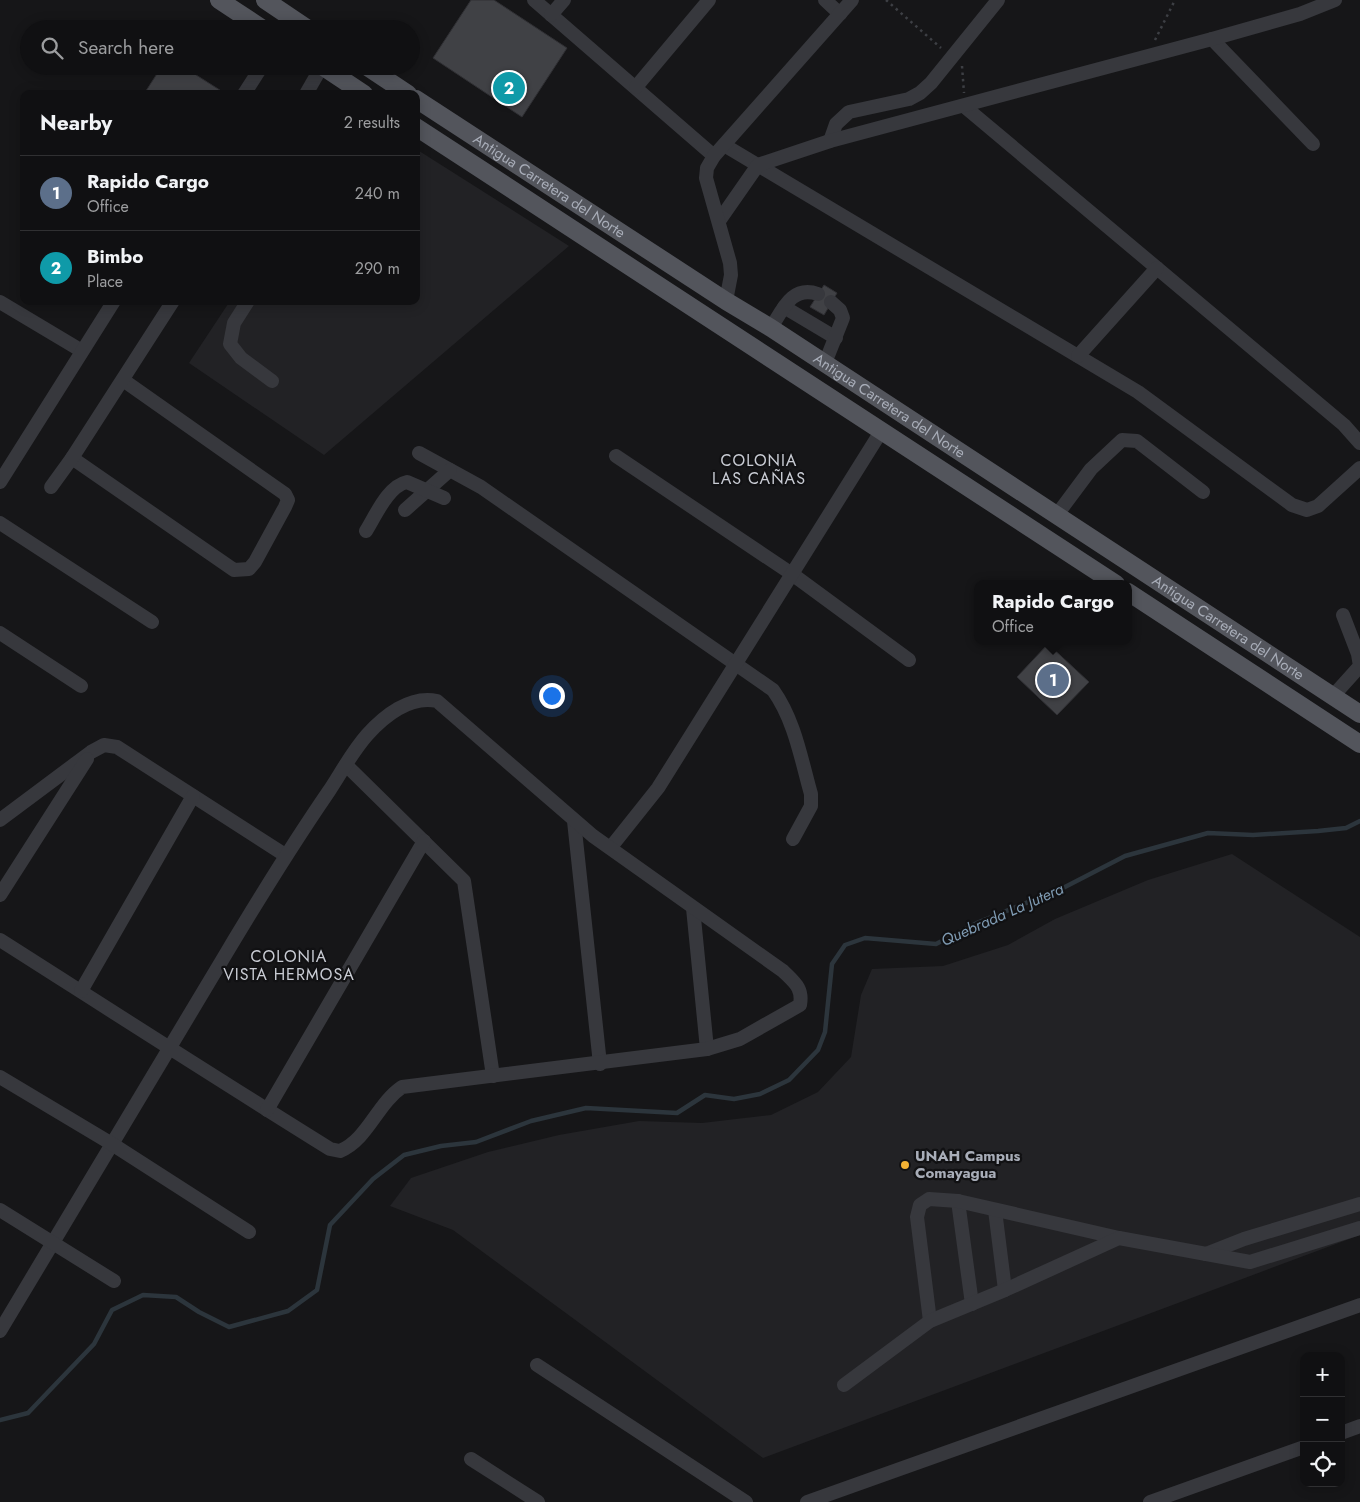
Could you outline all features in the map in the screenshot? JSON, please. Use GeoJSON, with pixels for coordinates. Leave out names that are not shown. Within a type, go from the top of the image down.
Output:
{"type":"FeatureCollection","features":[{"type":"Feature","properties":{"kind":"main road"},"geometry":{"type":"LineString","coordinates":[[219,0],[249,20]]}},
{"type":"Feature","properties":{"kind":"main road"},"geometry":{"type":"LineString","coordinates":[[265,0],[295,20]]}},
{"type":"Feature","properties":{"kind":"main road"},"geometry":{"type":"LineString","coordinates":[[336,75],[358,90]]}},
{"type":"Feature","properties":{"kind":"main road"},"geometry":{"type":"LineString","coordinates":[[380,75],[402,90]]}},
{"type":"Feature","properties":{"kind":"main road","name":"Antigua Carretera del Norte"},"geometry":{"type":"LineString","coordinates":[[420,102],[726,301],[825,363],[1360,714]]}},
{"type":"Feature","properties":{"kind":"main road","name":"Antigua Carretera del Norte"},"geometry":{"type":"LineString","coordinates":[[420,130],[1110,580]]}},
{"type":"Feature","properties":{"kind":"main road","name":"Antigua Carretera del Norte"},"geometry":{"type":"LineString","coordinates":[[1132,595],[1360,744]]}},
{"type":"Feature","properties":{"kind":"street"},"geometry":{"type":"LineString","coordinates":[[534,0],[714,156]]}},
{"type":"Feature","properties":{"kind":"street"},"geometry":{"type":"LineString","coordinates":[[551,15],[564,0]]}},
{"type":"Feature","properties":{"kind":"street"},"geometry":{"type":"LineString","coordinates":[[636,87],[709,0]]}},
{"type":"Feature","properties":{"kind":"street"},"geometry":{"type":"LineString","coordinates":[[825,0],[840,14]]}},
{"type":"Feature","properties":{"kind":"street"},"geometry":{"type":"LineString","coordinates":[[726,301],[731,274],[719,221],[706,178],[707,168],[714,156],[852,0]]}},
{"type":"Feature","properties":{"kind":"street"},"geometry":{"type":"LineString","coordinates":[[830,141],[836,124],[849,112],[909,99],[920,93],[931,83],[998,0]]}},
{"type":"Feature","properties":{"kind":"street"},"geometry":{"type":"LineString","coordinates":[[719,221],[758,165],[830,141],[965,107],[1212,39],[1314,4],[1336,0]]}},
{"type":"Feature","properties":{"kind":"street"},"geometry":{"type":"LineString","coordinates":[[1212,39],[1313,144]]}},
{"type":"Feature","properties":{"kind":"street"},"geometry":{"type":"LineString","coordinates":[[247,90],[256,75]]}},
{"type":"Feature","properties":{"kind":"street"},"geometry":{"type":"LineString","coordinates":[[308,90],[317,75]]}},
{"type":"Feature","properties":{"kind":"street"},"geometry":{"type":"LineString","coordinates":[[965,107],[1344,424],[1360,442]]}},
{"type":"Feature","properties":{"kind":"street"},"geometry":{"type":"LineString","coordinates":[[724,145],[1138,392],[1292,505],[1307,510],[1318,506],[1360,468]]}},
{"type":"Feature","properties":{"kind":"street"},"geometry":{"type":"LineString","coordinates":[[1078,356],[1157,268]]}},
{"type":"Feature","properties":{"kind":"street"},"geometry":{"type":"LineString","coordinates":[[770,328],[784,307],[799,293],[807,290],[818,294]]}},
{"type":"Feature","properties":{"kind":"street"},"geometry":{"type":"LineString","coordinates":[[0,302],[82,351]]}},
{"type":"Feature","properties":{"kind":"street"},"geometry":{"type":"LineString","coordinates":[[825,363],[843,318],[840,310],[831,302]]}},
{"type":"Feature","properties":{"kind":"street"},"geometry":{"type":"LineString","coordinates":[[0,482],[111,305]]}},
{"type":"Feature","properties":{"kind":"street"},"geometry":{"type":"LineString","coordinates":[[51,487],[72,458],[170,305]]}},
{"type":"Feature","properties":{"kind":"street"},"geometry":{"type":"LineString","coordinates":[[245,305],[234,323],[230,344],[241,358],[272,381]]}},
{"type":"Feature","properties":{"kind":"street"},"geometry":{"type":"LineString","coordinates":[[784,307],[836,338]]}},
{"type":"Feature","properties":{"kind":"street"},"geometry":{"type":"LineString","coordinates":[[72,458],[234,570],[250,569],[285,507],[288,500],[285,494],[123,380]]}},
{"type":"Feature","properties":{"kind":"street"},"geometry":{"type":"LineString","coordinates":[[610,847],[658,788],[882,430]]}},
{"type":"Feature","properties":{"kind":"street"},"geometry":{"type":"LineString","coordinates":[[1056,516],[1091,469],[1122,440],[1137,441],[1203,492]]}},
{"type":"Feature","properties":{"kind":"street"},"geometry":{"type":"LineString","coordinates":[[419,453],[481,487],[773,690],[784,704],[791,723],[811,794],[811,806],[793,840]]}},
{"type":"Feature","properties":{"kind":"street"},"geometry":{"type":"LineString","coordinates":[[616,456],[792,574],[908,660]]}},
{"type":"Feature","properties":{"kind":"street"},"geometry":{"type":"LineString","coordinates":[[406,510],[450,470]]}},
{"type":"Feature","properties":{"kind":"street"},"geometry":{"type":"LineString","coordinates":[[366,531],[388,496],[402,483],[408,482],[444,498]]}},
{"type":"Feature","properties":{"kind":"street"},"geometry":{"type":"LineString","coordinates":[[0,523],[152,622]]}},
{"type":"Feature","properties":{"kind":"street"},"geometry":{"type":"LineString","coordinates":[[1333,696],[1360,666],[1358,654],[1343,615]]}},
{"type":"Feature","properties":{"kind":"street"},"geometry":{"type":"LineString","coordinates":[[0,633],[81,686]]}},
{"type":"Feature","properties":{"kind":"street"},"geometry":{"type":"LineString","coordinates":[[0,940],[81,992],[170,1048],[330,1149],[340,1151],[357,1140],[392,1094],[402,1087],[600,1064],[707,1049],[740,1039],[800,1006],[802,994],[799,986],[783,971],[693,908],[574,820],[437,701],[424,698],[407,703],[387,717],[366,736],[285,855],[170,1048],[0,1331]]}},
{"type":"Feature","properties":{"kind":"street"},"geometry":{"type":"LineString","coordinates":[[0,820],[91,752],[104,745],[117,747],[285,855]]}},
{"type":"Feature","properties":{"kind":"street"},"geometry":{"type":"LineString","coordinates":[[0,896],[91,752]]}},
{"type":"Feature","properties":{"kind":"street"},"geometry":{"type":"LineString","coordinates":[[346,765],[464,882],[493,1076]]}},
{"type":"Feature","properties":{"kind":"street"},"geometry":{"type":"LineString","coordinates":[[81,992],[193,796]]}},
{"type":"Feature","properties":{"kind":"street"},"geometry":{"type":"LineString","coordinates":[[574,820],[600,1064]]}},
{"type":"Feature","properties":{"kind":"street"},"geometry":{"type":"LineString","coordinates":[[268,1110],[424,841]]}},
{"type":"Feature","properties":{"kind":"street"},"geometry":{"type":"LineString","coordinates":[[693,908],[707,1049]]}},
{"type":"Feature","properties":{"kind":"street"},"geometry":{"type":"LineString","coordinates":[[0,1077],[112,1144],[249,1232]]}},
{"type":"Feature","properties":{"kind":"street"},"geometry":{"type":"LineString","coordinates":[[930,1321],[917,1210],[923,1202],[929,1199],[958,1201],[1119,1238],[1250,1262],[1360,1228]]}},
{"type":"Feature","properties":{"kind":"street"},"geometry":{"type":"LineString","coordinates":[[958,1201],[972,1304]]}},
{"type":"Feature","properties":{"kind":"street"},"geometry":{"type":"LineString","coordinates":[[1206,1255],[1244,1239],[1360,1204]]}},
{"type":"Feature","properties":{"kind":"street"},"geometry":{"type":"LineString","coordinates":[[0,1210],[114,1281]]}},
{"type":"Feature","properties":{"kind":"street"},"geometry":{"type":"LineString","coordinates":[[995,1210],[1006,1290]]}},
{"type":"Feature","properties":{"kind":"street"},"geometry":{"type":"LineString","coordinates":[[844,1385],[930,1321],[1006,1290],[1119,1238]]}},
{"type":"Feature","properties":{"kind":"street"},"geometry":{"type":"LineString","coordinates":[[807,1502],[1360,1305]]}},
{"type":"Feature","properties":{"kind":"street"},"geometry":{"type":"LineString","coordinates":[[537,1365],[746,1502]]}},
{"type":"Feature","properties":{"kind":"street"},"geometry":{"type":"LineString","coordinates":[[1345,1432],[1360,1426]]}},
{"type":"Feature","properties":{"kind":"street"},"geometry":{"type":"LineString","coordinates":[[1150,1502],[1300,1448]]}},
{"type":"Feature","properties":{"kind":"street"},"geometry":{"type":"LineString","coordinates":[[471,1460],[538,1502]]}},
{"type":"Feature","properties":{"kind":"path"},"geometry":{"type":"LineString","coordinates":[[886,0],[951,57],[960,62],[963,71],[965,107]]}},
{"type":"Feature","properties":{"kind":"path"},"geometry":{"type":"LineString","coordinates":[[1146,57],[1169,16],[1175,0]]}},
{"type":"Feature","properties":{"kind":"shaded area"},"geometry":{"type":"Polygon","coordinates":[[[420,152],[569,246],[324,455],[189,363],[227,305],[420,305],[420,152]]]}},
{"type":"Feature","properties":{"kind":"shaded area","name":"UNAH Campus Comayagua"},"geometry":{"type":"Polygon","coordinates":[[[1232,854],[1360,937],[1360,1235],[763,1458],[453,1230],[390,1206],[411,1178],[488,1152],[559,1135],[639,1121],[702,1123],[771,1115],[818,1092],[851,1057],[861,995],[872,969],[943,966],[1008,945],[1055,919],[1148,880],[1232,854]]]}},
{"type":"Feature","properties":{"kind":"building"},"geometry":{"type":"Polygon","coordinates":[[[471,0],[494,0],[567,48],[522,117],[433,58],[471,0]]]}},
{"type":"Feature","properties":{"kind":"building"},"geometry":{"type":"Polygon","coordinates":[[[156,75],[196,75],[220,90],[147,90],[156,75]]]}},
{"type":"Feature","properties":{"kind":"building"},"geometry":{"type":"Polygon","coordinates":[[[824,285],[837,293],[824,315],[810,307],[824,285]]]}},
{"type":"Feature","properties":{"kind":"building"},"geometry":{"type":"Polygon","coordinates":[[[1049,645],[1089,682],[1057,715],[1017,677],[1049,645]]]}},
{"type":"Feature","properties":{"kind":"waterway","name":"Quebrada La Jutera"},"geometry":{"type":"LineString","coordinates":[[0,1420],[28,1413],[94,1344],[112,1310],[143,1295],[176,1297],[199,1312],[229,1327],[288,1311],[317,1290],[330,1225],[373,1179],[404,1155],[441,1146],[476,1142],[531,1121],[586,1108],[677,1113],[705,1095],[734,1099],[760,1094],[789,1080],[818,1050],[825,1032],[832,964],[845,945],[865,938],[936,944],[979,922],[1063,888],[1125,856],[1208,833],[1253,835],[1318,831],[1346,828],[1360,821]]}},
{"type":"Feature","properties":{"kind":"place","name":"Bimbo"},"geometry":{"type":"Point","coordinates":[509,88]}},
{"type":"Feature","properties":{"kind":"place","name":"Rapido Cargo"},"geometry":{"type":"Point","coordinates":[1053,680]}},
{"type":"Feature","properties":{"kind":"place","name":"UNAH Campus Comayagua"},"geometry":{"type":"Point","coordinates":[905,1165]}},
{"type":"Feature","properties":{"kind":"district","name":"COLONIA LAS CAÑAS"},"geometry":{"type":"Point","coordinates":[759,469]}},
{"type":"Feature","properties":{"kind":"district","name":"COLONIA VISTA HERMOSA"},"geometry":{"type":"Point","coordinates":[289,965]}}]}
